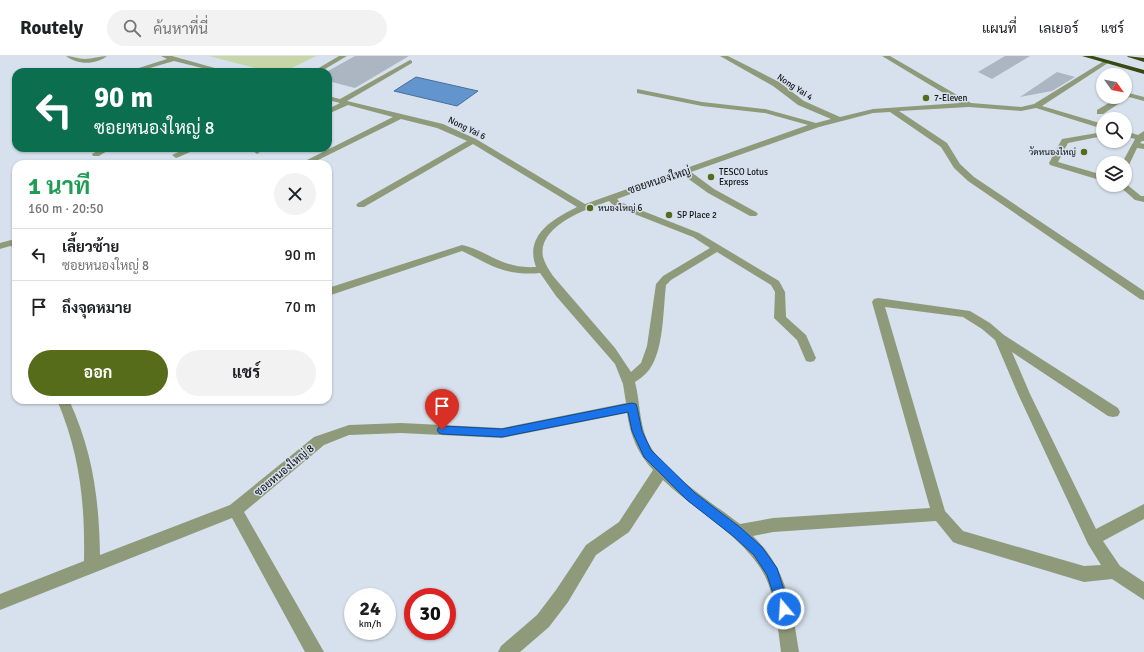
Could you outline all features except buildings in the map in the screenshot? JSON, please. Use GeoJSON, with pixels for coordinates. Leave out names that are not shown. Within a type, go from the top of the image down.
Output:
{"type":"FeatureCollection","features":[{"type":"Feature","properties":{"kind":"highway"},"geometry":{"type":"LineString","coordinates":[[1085,56],[1144,72]]}},
{"type":"Feature","properties":{"kind":"highway"},"geometry":{"type":"LineString","coordinates":[[1130,56],[1144,60]]}},
{"type":"Feature","properties":{"kind":"street"},"geometry":{"type":"LineString","coordinates":[[69,56],[81,62],[85,62],[104,56]]}},
{"type":"Feature","properties":{"kind":"street"},"geometry":{"type":"LineString","coordinates":[[322,68],[344,56]]}},
{"type":"Feature","properties":{"kind":"street","name":"Nong Yai 4"},"geometry":{"type":"LineString","coordinates":[[723,56],[776,84],[801,103],[838,119]]}},
{"type":"Feature","properties":{"kind":"street"},"geometry":{"type":"LineString","coordinates":[[885,56],[969,105]]}},
{"type":"Feature","properties":{"kind":"street"},"geometry":{"type":"LineString","coordinates":[[140,68],[171,57],[210,68]]}},
{"type":"Feature","properties":{"kind":"street"},"geometry":{"type":"LineString","coordinates":[[332,110],[410,62]]}},
{"type":"Feature","properties":{"kind":"street","name":"ซอยหนองใหญ่"},"geometry":{"type":"LineString","coordinates":[[790,652],[784,609],[772,572],[758,551],[737,532],[691,496],[662,469],[648,453],[637,431],[627,374],[618,360],[562,296],[543,270],[538,258],[540,238],[551,226],[584,207],[816,125],[873,111],[969,105],[1006,109],[1021,109],[1036,106],[1106,62]]}},
{"type":"Feature","properties":{"kind":"street"},"geometry":{"type":"LineString","coordinates":[[640,92],[702,104],[765,111],[816,125]]}},
{"type":"Feature","properties":{"kind":"street"},"geometry":{"type":"LineString","coordinates":[[1132,95],[1144,99]]}},
{"type":"Feature","properties":{"kind":"street","name":"Nong Yai 6"},"geometry":{"type":"LineString","coordinates":[[332,99],[440,126],[473,141],[584,207]]}},
{"type":"Feature","properties":{"kind":"street"},"geometry":{"type":"LineString","coordinates":[[1100,112],[1113,104]]}},
{"type":"Feature","properties":{"kind":"street"},"geometry":{"type":"LineString","coordinates":[[1036,106],[1096,125]]}},
{"type":"Feature","properties":{"kind":"street"},"geometry":{"type":"LineString","coordinates":[[893,110],[944,145],[958,166],[971,179],[1144,296]]}},
{"type":"Feature","properties":{"kind":"street"},"geometry":{"type":"LineString","coordinates":[[332,150],[400,116]]}},
{"type":"Feature","properties":{"kind":"street"},"geometry":{"type":"LineString","coordinates":[[1096,135],[1064,141],[1053,163],[1096,176]]}},
{"type":"Feature","properties":{"kind":"street"},"geometry":{"type":"LineString","coordinates":[[1141,139],[1144,147]]}},
{"type":"Feature","properties":{"kind":"street"},"geometry":{"type":"LineString","coordinates":[[1131,156],[1141,139]]}},
{"type":"Feature","properties":{"kind":"street"},"geometry":{"type":"LineString","coordinates":[[361,205],[473,141]]}},
{"type":"Feature","properties":{"kind":"street"},"geometry":{"type":"LineString","coordinates":[[96,154],[100,152]]}},
{"type":"Feature","properties":{"kind":"street"},"geometry":{"type":"LineString","coordinates":[[176,155],[184,152]]}},
{"type":"Feature","properties":{"kind":"street"},"geometry":{"type":"LineString","coordinates":[[311,160],[327,152]]}},
{"type":"Feature","properties":{"kind":"street"},"geometry":{"type":"LineString","coordinates":[[685,172],[711,191],[753,214]]}},
{"type":"Feature","properties":{"kind":"street"},"geometry":{"type":"LineString","coordinates":[[1131,192],[1138,198],[1144,200]]}},
{"type":"Feature","properties":{"kind":"street"},"geometry":{"type":"LineString","coordinates":[[610,197],[617,204],[696,234],[716,248],[775,283],[780,292],[780,318],[802,338],[810,358]]}},
{"type":"Feature","properties":{"kind":"street"},"geometry":{"type":"LineString","coordinates":[[0,246],[12,244]]}},
{"type":"Feature","properties":{"kind":"street"},"geometry":{"type":"LineString","coordinates":[[332,291],[462,248],[470,250],[500,265],[520,270],[543,270]]}},
{"type":"Feature","properties":{"kind":"street"},"geometry":{"type":"LineString","coordinates":[[629,380],[641,371],[647,363],[652,347],[661,284],[667,278],[716,248]]}},
{"type":"Feature","properties":{"kind":"street"},"geometry":{"type":"LineString","coordinates":[[1113,412],[966,314],[878,302],[939,514],[958,536],[1084,574],[1114,571]]}},
{"type":"Feature","properties":{"kind":"street"},"geometry":{"type":"LineString","coordinates":[[1000,338],[1024,394],[1093,539],[1114,571],[1144,592]]}},
{"type":"Feature","properties":{"kind":"street"},"geometry":{"type":"LineString","coordinates":[[65,404],[72,421],[87,476],[91,521],[92,566]]}},
{"type":"Feature","properties":{"kind":"street","name":"ซอยหนองใหญ่ 8"},"geometry":{"type":"LineString","coordinates":[[0,602],[235,510],[319,441],[349,430],[401,428],[502,433],[632,407]]}},
{"type":"Feature","properties":{"kind":"street"},"geometry":{"type":"LineString","coordinates":[[507,652],[543,621],[562,596],[591,550],[624,527],[662,469]]}},
{"type":"Feature","properties":{"kind":"street"},"geometry":{"type":"LineString","coordinates":[[235,510],[315,652]]}},
{"type":"Feature","properties":{"kind":"street"},"geometry":{"type":"LineString","coordinates":[[1093,539],[1144,511]]}},
{"type":"Feature","properties":{"kind":"street"},"geometry":{"type":"LineString","coordinates":[[737,532],[773,525],[939,514]]}},
{"type":"Feature","properties":{"kind":"green space"},"geometry":{"type":"Polygon","coordinates":[[[209,56],[316,56],[292,68],[256,68],[209,56]]]}},
{"type":"Feature","properties":{"kind":"water"},"geometry":{"type":"Polygon","coordinates":[[[416,77],[478,91],[457,106],[394,91],[416,77]]]}},
{"type":"Feature","properties":{"kind":"place","name":"7-Eleven"},"geometry":{"type":"Point","coordinates":[926,98]}},
{"type":"Feature","properties":{"kind":"place","name":"วัดหนองใหญ่"},"geometry":{"type":"Point","coordinates":[1084,152]}},
{"type":"Feature","properties":{"kind":"place","name":"TESCO Lotus Express"},"geometry":{"type":"Point","coordinates":[711,177]}},
{"type":"Feature","properties":{"kind":"place","name":"หนองใหญ่ 6"},"geometry":{"type":"Point","coordinates":[590,208]}},
{"type":"Feature","properties":{"kind":"place","name":"SP Place 2"},"geometry":{"type":"Point","coordinates":[669,215]}},
{"type":"Feature","properties":{"kind":"route"},"geometry":{"type":"LineString","coordinates":[[442,430],[502,433],[632,407],[637,431],[648,453],[662,469],[691,496],[737,532],[758,551],[772,572],[784,609]]}}]}
